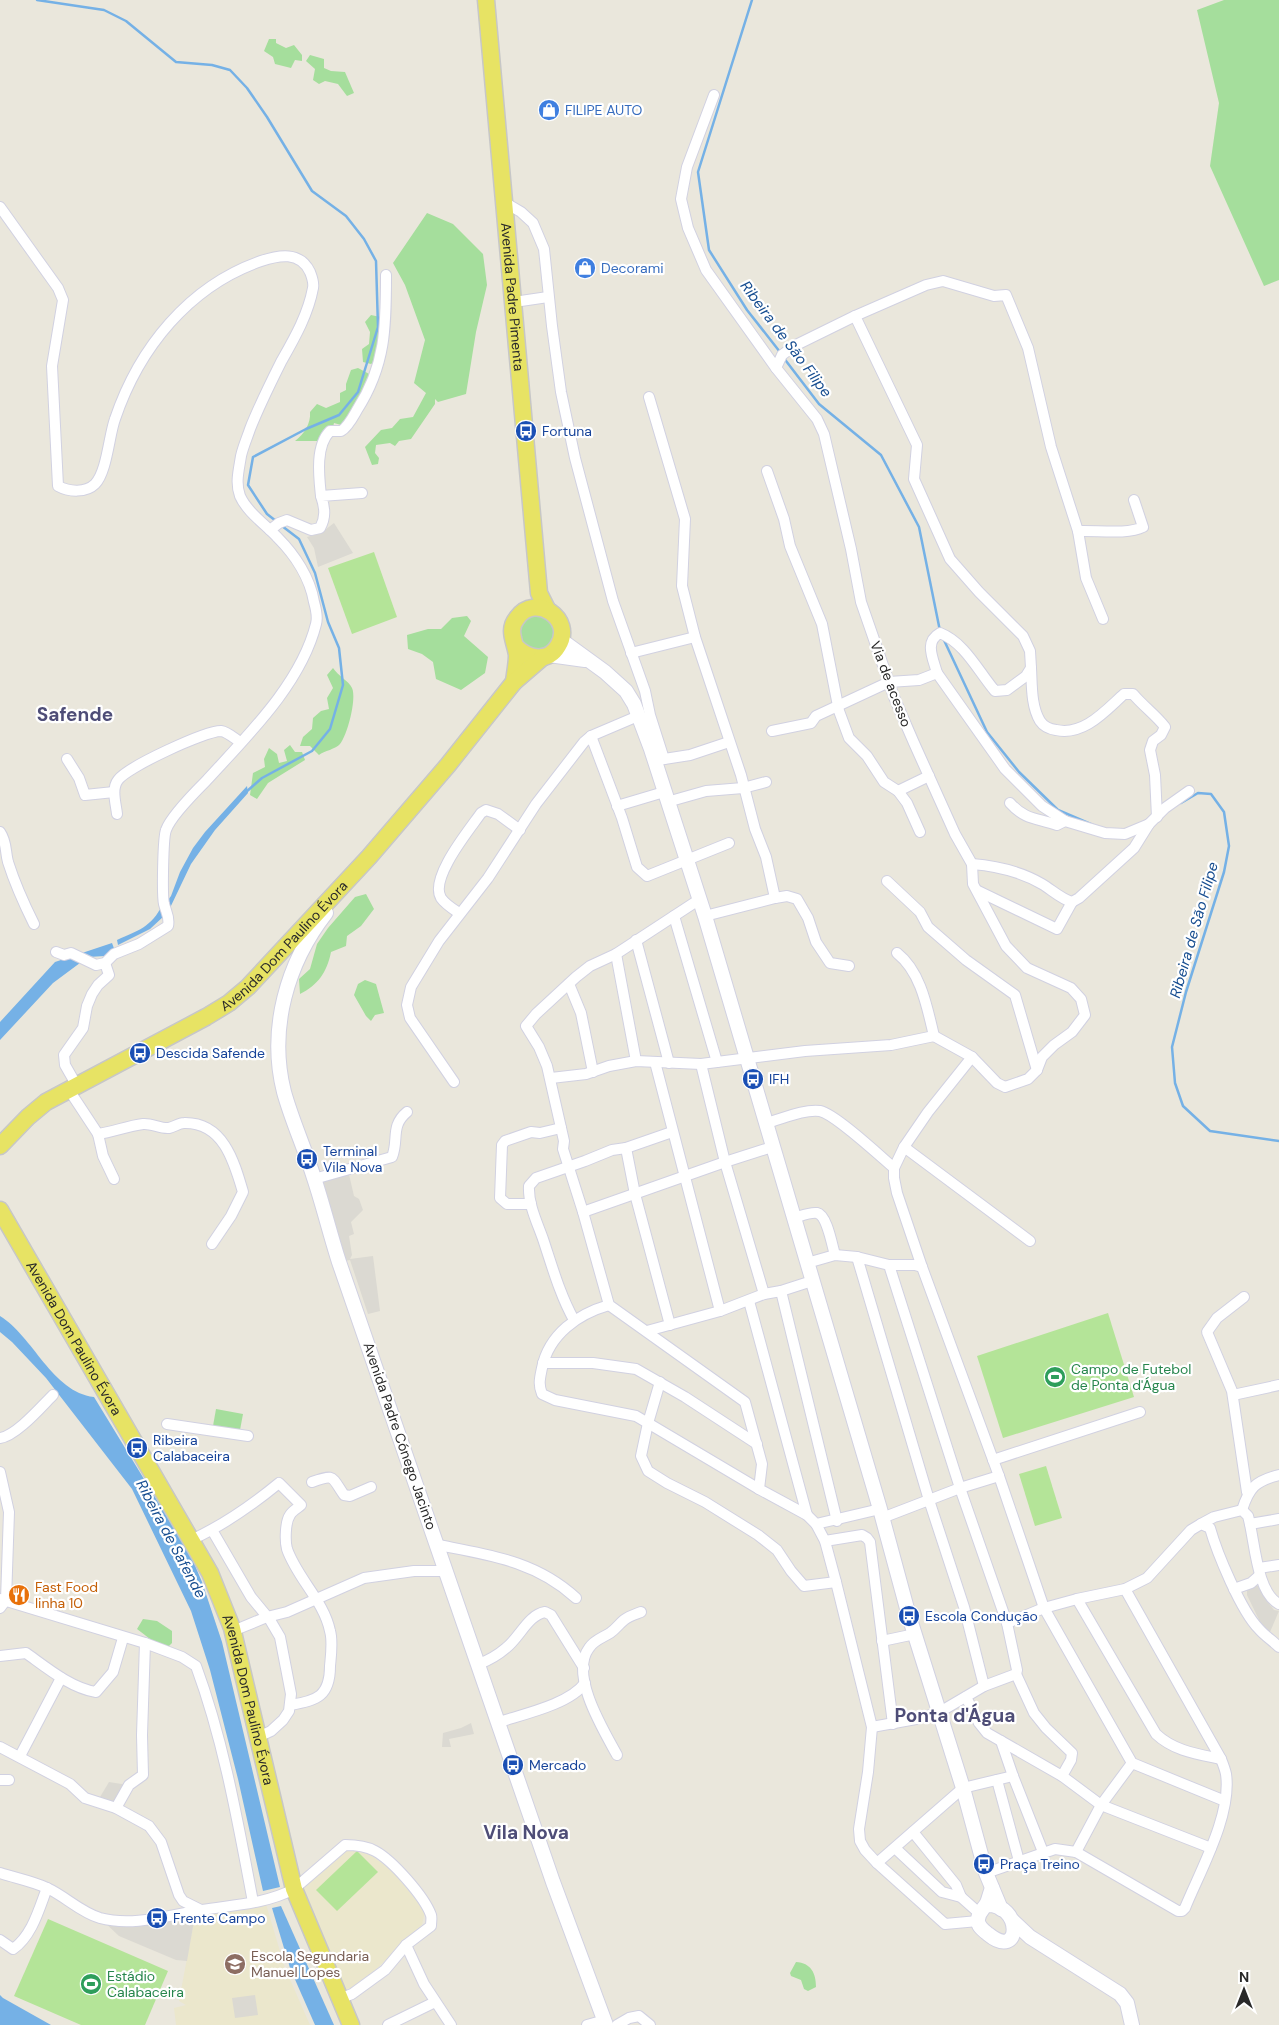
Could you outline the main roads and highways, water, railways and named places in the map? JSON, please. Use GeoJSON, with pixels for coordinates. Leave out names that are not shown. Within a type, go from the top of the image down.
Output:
{"type":"FeatureCollection","features":[{"type":"Feature","properties":{"kind":"main road","name":"Avenida Padre Pimenta"},"geometry":{"type":"LineString","coordinates":[[486,0],[540,608]]}},
{"type":"Feature","properties":{"kind":"main road"},"geometry":{"type":"LineString","coordinates":[[514,682],[517,657],[512,631],[513,623],[524,611],[540,608],[554,613],[562,626],[561,640],[558,647],[546,656],[529,656],[516,647]]}},
{"type":"Feature","properties":{"kind":"main road","name":"Avenida Dom Paulino Évora"},"geometry":{"type":"LineString","coordinates":[[0,1146],[28,1117],[46,1102],[166,1040],[229,1003],[248,986],[369,857],[448,765],[514,682],[546,656]]}},
{"type":"Feature","properties":{"kind":"main road","name":"Avenida Dom Paulino Évora"},"geometry":{"type":"LineString","coordinates":[[0,1210],[210,1573],[233,1631],[258,1737],[290,1891],[351,2025]]}},
{"type":"Feature","properties":{"kind":"water"},"geometry":{"type":"Polygon","coordinates":[[[247,786],[248,793],[215,830],[191,864],[169,910],[165,904],[171,896],[180,872],[193,848],[247,786]]]}},
{"type":"Feature","properties":{"kind":"water"},"geometry":{"type":"Polygon","coordinates":[[[162,905],[164,916],[150,929],[118,945],[117,940],[149,923],[162,905]]]}},
{"type":"Feature","properties":{"kind":"water"},"geometry":{"type":"Polygon","coordinates":[[[112,943],[115,951],[105,956],[88,957],[53,983],[0,1040],[0,1022],[55,962],[112,943]]]}},
{"type":"Feature","properties":{"kind":"water"},"geometry":{"type":"Polygon","coordinates":[[[0,1316],[23,1336],[66,1385],[79,1393],[94,1397],[191,1556],[202,1582],[222,1642],[280,1887],[263,1891],[238,1779],[210,1670],[191,1611],[132,1489],[46,1378],[0,1332],[0,1316]]]}},
{"type":"Feature","properties":{"kind":"water"},"geometry":{"type":"Polygon","coordinates":[[[281,1906],[334,2025],[315,2025],[290,1968],[272,1908],[281,1906]]]}},
{"type":"Feature","properties":{"kind":"water"},"geometry":{"type":"Polygon","coordinates":[[[0,1995],[3,1998],[51,2025],[0,2025],[0,1995]]]}},
{"type":"Feature","properties":{"kind":"waterway","name":"Ribeira de Safende"},"geometry":{"type":"LineString","coordinates":[[37,0],[104,10],[126,21],[176,62],[212,65],[230,70],[247,88],[267,117],[312,191],[346,216],[364,239],[376,261],[378,327],[358,392],[339,415],[306,429],[253,457],[248,485],[267,514],[276,521]]}},
{"type":"Feature","properties":{"kind":"waterway","name":"Ribeira de São Filipe"},"geometry":{"type":"LineString","coordinates":[[752,0],[698,172],[709,250],[747,310],[780,352]]}},
{"type":"Feature","properties":{"kind":"waterway","name":"Ribeira de São Filipe"},"geometry":{"type":"LineString","coordinates":[[783,357],[819,404],[881,455],[919,527],[940,631]]}},
{"type":"Feature","properties":{"kind":"waterway","name":"Ribeira de Safende"},"geometry":{"type":"LineString","coordinates":[[246,792],[262,778],[312,751],[330,729],[343,685],[339,648],[328,622],[315,573],[299,539],[282,526]]}},
{"type":"Feature","properties":{"kind":"waterway","name":"Ribeira de São Filipe"},"geometry":{"type":"LineString","coordinates":[[943,638],[987,732],[1019,772],[1058,810],[1093,825]]}},
{"type":"Feature","properties":{"kind":"waterway","name":"Ribeira de São Filipe"},"geometry":{"type":"LineString","coordinates":[[1181,803],[1198,793],[1211,794],[1224,812],[1229,846],[1224,872],[1186,992],[1172,1047],[1175,1083],[1183,1106],[1210,1131],[1279,1141]]}},
{"type":"Feature","properties":{"kind":"place","name":"FILIPE AUTO"},"geometry":{"type":"Point","coordinates":[549,110]}},
{"type":"Feature","properties":{"kind":"place","name":"Decorami"},"geometry":{"type":"Point","coordinates":[585,268]}},
{"type":"Feature","properties":{"kind":"place","name":"Fortuna"},"geometry":{"type":"Point","coordinates":[526,431]}},
{"type":"Feature","properties":{"kind":"place","name":"Descida Safende"},"geometry":{"type":"Point","coordinates":[140,1053]}},
{"type":"Feature","properties":{"kind":"place","name":"IFH"},"geometry":{"type":"Point","coordinates":[753,1079]}},
{"type":"Feature","properties":{"kind":"place","name":"Terminal Vila Nova"},"geometry":{"type":"Point","coordinates":[307,1159]}},
{"type":"Feature","properties":{"kind":"place","name":"Campo de Futebol de Ponta d'Água"},"geometry":{"type":"Point","coordinates":[1055,1377]}},
{"type":"Feature","properties":{"kind":"place","name":"Ribeira Calabaceira"},"geometry":{"type":"Point","coordinates":[137,1448]}},
{"type":"Feature","properties":{"kind":"place","name":"Fast Food linha 10"},"geometry":{"type":"Point","coordinates":[19,1595]}},
{"type":"Feature","properties":{"kind":"place","name":"Escola Condução"},"geometry":{"type":"Point","coordinates":[909,1616]}},
{"type":"Feature","properties":{"kind":"place","name":"Mercado"},"geometry":{"type":"Point","coordinates":[513,1765]}},
{"type":"Feature","properties":{"kind":"place","name":"Praça Treino"},"geometry":{"type":"Point","coordinates":[984,1864]}},
{"type":"Feature","properties":{"kind":"place","name":"Frente Campo"},"geometry":{"type":"Point","coordinates":[157,1918]}},
{"type":"Feature","properties":{"kind":"place","name":"Escola Segundaria Manuel Lopes"},"geometry":{"type":"Point","coordinates":[235,1964]}},
{"type":"Feature","properties":{"kind":"place","name":"Estádio Calabaceira"},"geometry":{"type":"Point","coordinates":[91,1984]}},
{"type":"Feature","properties":{"kind":"district","name":"Safende"},"geometry":{"type":"Point","coordinates":[75,714]}},
{"type":"Feature","properties":{"kind":"district","name":"Ponta d'Água"},"geometry":{"type":"Point","coordinates":[955,1715]}},
{"type":"Feature","properties":{"kind":"district","name":"Vila Nova"},"geometry":{"type":"Point","coordinates":[526,1832]}}]}
